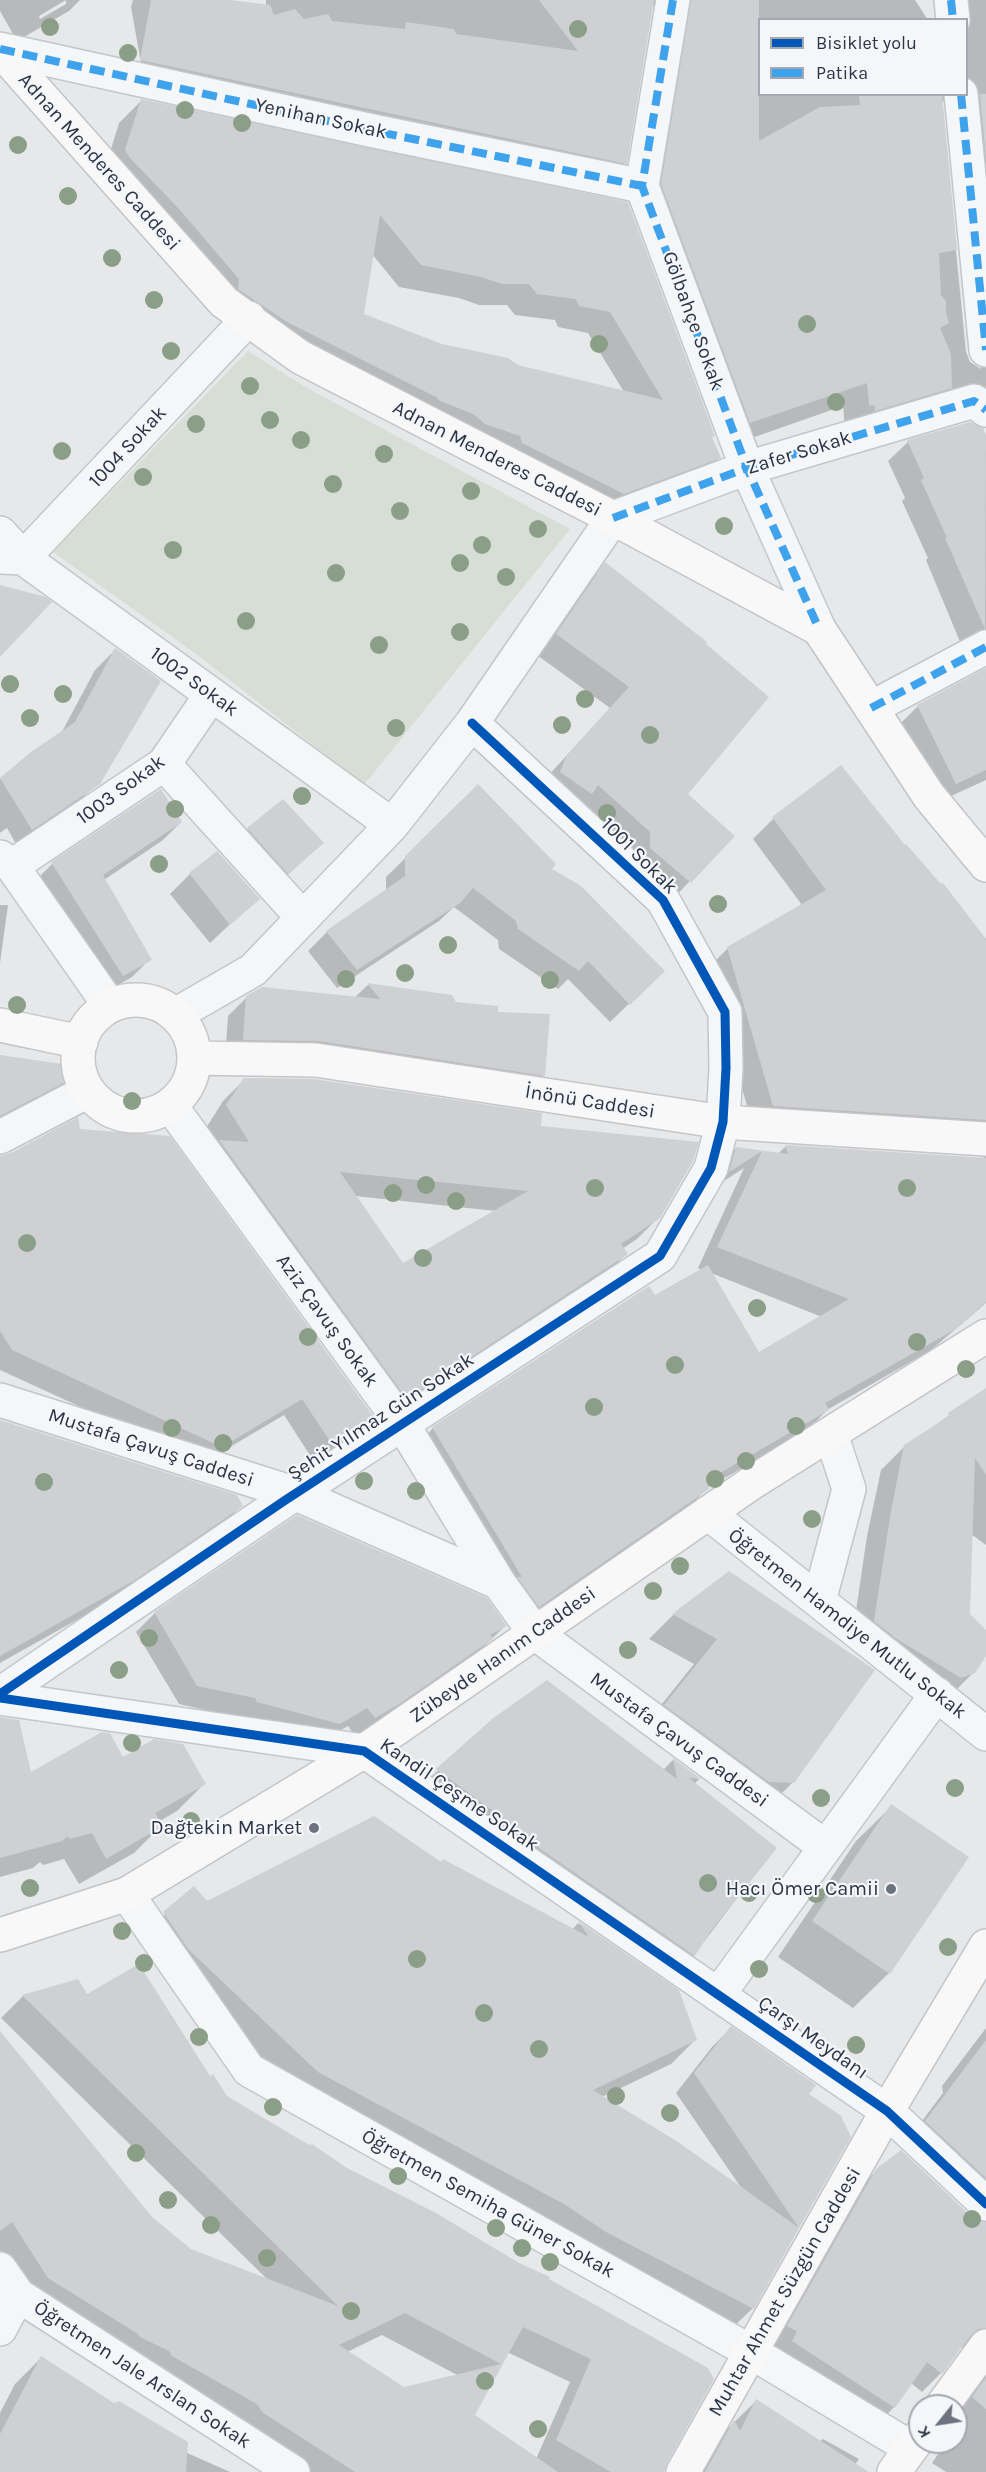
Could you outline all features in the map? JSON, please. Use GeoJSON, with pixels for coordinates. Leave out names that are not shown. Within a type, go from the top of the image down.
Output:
{"type":"FeatureCollection","features":[{"type":"Feature","properties":{"kind":"main road","name":"Adnan Menderes Caddesi"},"geometry":{"type":"LineString","coordinates":[[0,49],[224,302],[300,357],[612,518],[819,629],[929,796],[986,865]]}},
{"type":"Feature","properties":{"kind":"main road"},"geometry":{"type":"LineString","coordinates":[[144,1000],[175,1015],[192,1042],[194,1059],[192,1077],[183,1093],[170,1106],[154,1114],[135,1116],[117,1113],[101,1104],[88,1091],[81,1076],[78,1059],[81,1042],[87,1028],[110,1006],[126,1001],[144,1000]]}},
{"type":"Feature","properties":{"kind":"main road"},"geometry":{"type":"LineString","coordinates":[[0,1025],[81,1042]]}},
{"type":"Feature","properties":{"kind":"main road","name":"İnönü Caddesi"},"geometry":{"type":"LineString","coordinates":[[194,1059],[316,1060],[723,1122],[986,1139]]}},
{"type":"Feature","properties":{"kind":"main road","name":"Zübeyde Hanım Caddesi"},"geometry":{"type":"LineString","coordinates":[[0,1935],[127,1894],[364,1751],[708,1513],[986,1336]]}},
{"type":"Feature","properties":{"kind":"main road"},"geometry":{"type":"LineString","coordinates":[[887,2111],[986,1946]]}},
{"type":"Feature","properties":{"kind":"main road","name":"Muhtar Ahmet Süzgün Caddesi"},"geometry":{"type":"LineString","coordinates":[[683,2472],[887,2111]]}},
{"type":"Feature","properties":{"kind":"main road"},"geometry":{"type":"LineString","coordinates":[[951,2394],[986,2346]]}},
{"type":"Feature","properties":{"kind":"street","name":"Gölbahçe Sokak"},"geometry":{"type":"LineString","coordinates":[[673,0],[642,186],[747,468],[819,629]]}},
{"type":"Feature","properties":{"kind":"street"},"geometry":{"type":"LineString","coordinates":[[951,0],[953,18]]}},
{"type":"Feature","properties":{"kind":"street","name":"Yenihan Sokak"},"geometry":{"type":"LineString","coordinates":[[0,49],[369,130],[642,186]]}},
{"type":"Feature","properties":{"kind":"street"},"geometry":{"type":"LineString","coordinates":[[961,96],[986,350]]}},
{"type":"Feature","properties":{"kind":"street","name":"1004 Sokak"},"geometry":{"type":"LineString","coordinates":[[11,557],[249,318]]}},
{"type":"Feature","properties":{"kind":"street","name":"Zafer Sokak"},"geometry":{"type":"LineString","coordinates":[[612,518],[747,468],[974,401],[986,410]]}},
{"type":"Feature","properties":{"kind":"street"},"geometry":{"type":"LineString","coordinates":[[175,1015],[253,970],[392,825],[472,723],[612,518]]}},
{"type":"Feature","properties":{"kind":"street","name":"1002 Sokak"},"geometry":{"type":"LineString","coordinates":[[0,533],[11,557],[211,695],[392,825]]}},
{"type":"Feature","properties":{"kind":"street"},"geometry":{"type":"LineString","coordinates":[[871,708],[986,647]]}},
{"type":"Feature","properties":{"kind":"street","name":"1003 Sokak"},"geometry":{"type":"LineString","coordinates":[[6,861],[164,764],[211,695]]}},
{"type":"Feature","properties":{"kind":"street","name":"1001 Sokak"},"geometry":{"type":"LineString","coordinates":[[472,723],[663,900],[725,1012],[726,1068],[723,1122]]}},
{"type":"Feature","properties":{"kind":"street"},"geometry":{"type":"LineString","coordinates":[[164,764],[303,918]]}},
{"type":"Feature","properties":{"kind":"street"},"geometry":{"type":"LineString","coordinates":[[6,861],[110,1006]]}},
{"type":"Feature","properties":{"kind":"street"},"geometry":{"type":"LineString","coordinates":[[0,1137],[88,1091]]}},
{"type":"Feature","properties":{"kind":"street","name":"Aziz Çavuş Sokak"},"geometry":{"type":"LineString","coordinates":[[170,1106],[403,1425],[499,1583],[535,1633]]}},
{"type":"Feature","properties":{"kind":"street","name":"Şehit Yılmaz Gün Sokak"},"geometry":{"type":"LineString","coordinates":[[0,1696],[296,1494],[660,1256],[711,1168],[723,1122]]}},
{"type":"Feature","properties":{"kind":"street","name":"Mustafa Çavuş Caddesi"},"geometry":{"type":"LineString","coordinates":[[0,1400],[296,1494],[499,1583]]}},
{"type":"Feature","properties":{"kind":"street"},"geometry":{"type":"LineString","coordinates":[[819,1601],[849,1489],[831,1434]]}},
{"type":"Feature","properties":{"kind":"street","name":"Öğretmen Hamdiye Mutlu Sokak"},"geometry":{"type":"LineString","coordinates":[[708,1513],[986,1734]]}},
{"type":"Feature","properties":{"kind":"street","name":"Mustafa Çavuş Caddesi"},"geometry":{"type":"LineString","coordinates":[[535,1633],[824,1846]]}},
{"type":"Feature","properties":{"kind":"street"},"geometry":{"type":"LineString","coordinates":[[718,1995],[824,1846],[937,1694]]}},
{"type":"Feature","properties":{"kind":"street","name":"Kandil Çeşme Sokak"},"geometry":{"type":"LineString","coordinates":[[0,1696],[364,1751],[718,1995]]}},
{"type":"Feature","properties":{"kind":"street","name":"Öğretmen Semiha Güner Sokak"},"geometry":{"type":"LineString","coordinates":[[127,1894],[249,2070],[751,2352],[908,2452]]}},
{"type":"Feature","properties":{"kind":"street","name":"Çarşı Meydanı"},"geometry":{"type":"LineString","coordinates":[[718,1995],[887,2111],[986,2204]]}},
{"type":"Feature","properties":{"kind":"street","name":"Öğretmen Jale Arslan Sokak"},"geometry":{"type":"LineString","coordinates":[[0,2269],[18,2295],[293,2472]]}},
{"type":"Feature","properties":{"kind":"street"},"geometry":{"type":"LineString","coordinates":[[0,2329],[18,2295]]}},
{"type":"Feature","properties":{"kind":"shaded area"},"geometry":{"type":"Polygon","coordinates":[[[248,351],[307,388],[570,529],[364,785],[195,653],[53,552],[248,351]]]}},
{"type":"Feature","properties":{"kind":"building"},"geometry":{"type":"Polygon","coordinates":[[[151,0],[231,0],[270,5],[274,15],[295,9],[304,19],[328,14],[332,21],[405,29],[406,22],[454,29],[456,34],[578,51],[539,0],[654,0],[627,164],[140,60],[151,0]]]}},
{"type":"Feature","properties":{"kind":"building"},"geometry":{"type":"Polygon","coordinates":[[[691,0],[759,0],[759,141],[820,107],[860,105],[859,96],[942,96],[957,250],[939,253],[941,295],[946,301],[949,323],[940,328],[951,354],[952,388],[875,411],[875,406],[869,405],[867,383],[750,423],[661,184],[691,0]]]}},
{"type":"Feature","properties":{"kind":"building"},"geometry":{"type":"Polygon","coordinates":[[[980,94],[986,94],[986,157],[980,94]]]}},
{"type":"Feature","properties":{"kind":"building"},"geometry":{"type":"Polygon","coordinates":[[[141,99],[628,202],[715,436],[712,437],[721,458],[624,494],[522,443],[520,436],[485,424],[473,414],[438,400],[287,322],[238,289],[239,279],[125,150],[141,99]],[[380,215],[364,314],[442,344],[508,358],[518,365],[663,400],[610,312],[579,306],[576,299],[537,294],[529,284],[502,284],[481,277],[421,265],[380,215]]]}},
{"type":"Feature","properties":{"kind":"building"},"geometry":{"type":"Polygon","coordinates":[[[970,422],[983,428],[986,435],[985,629],[921,480],[924,478],[907,440],[970,422]]]}},
{"type":"Feature","properties":{"kind":"building"},"geometry":{"type":"Polygon","coordinates":[[[605,562],[707,642],[706,644],[769,697],[688,794],[735,836],[691,883],[650,848],[650,832],[598,785],[592,794],[560,772],[567,755],[629,687],[556,634],[605,562]]]}},
{"type":"Feature","properties":{"kind":"building"},"geometry":{"type":"Polygon","coordinates":[[[0,585],[46,597],[52,602],[0,657],[0,585]]]}},
{"type":"Feature","properties":{"kind":"building"},"geometry":{"type":"Polygon","coordinates":[[[115,648],[161,681],[100,784],[32,830],[0,778],[31,752],[75,722],[115,648]]]}},
{"type":"Feature","properties":{"kind":"building"},"geometry":{"type":"Polygon","coordinates":[[[986,668],[986,770],[956,784],[917,705],[986,668]]]}},
{"type":"Feature","properties":{"kind":"building"},"geometry":{"type":"Polygon","coordinates":[[[841,765],[905,845],[941,884],[943,883],[986,939],[986,1120],[773,1106],[727,947],[826,890],[772,817],[841,765]]]}},
{"type":"Feature","properties":{"kind":"building"},"geometry":{"type":"Polygon","coordinates":[[[478,784],[556,864],[552,869],[581,886],[665,971],[630,1005],[588,961],[579,971],[518,929],[516,921],[473,888],[460,903],[357,970],[326,931],[405,876],[405,856],[478,784]]]}},
{"type":"Feature","properties":{"kind":"building"},"geometry":{"type":"Polygon","coordinates":[[[161,789],[182,822],[103,875],[152,960],[123,976],[51,862],[161,789]]]}},
{"type":"Feature","properties":{"kind":"building"},"geometry":{"type":"Polygon","coordinates":[[[283,799],[324,843],[288,874],[247,828],[283,799]]]}},
{"type":"Feature","properties":{"kind":"building"},"geometry":{"type":"Polygon","coordinates":[[[217,851],[260,899],[230,925],[189,873],[217,851]]]}},
{"type":"Feature","properties":{"kind":"building"},"geometry":{"type":"Polygon","coordinates":[[[367,983],[452,995],[456,1002],[498,1006],[498,1012],[550,1014],[545,1076],[319,1041],[243,1040],[246,996],[262,987],[380,999],[367,983]]]}},
{"type":"Feature","properties":{"kind":"building"},"geometry":{"type":"Polygon","coordinates":[[[0,1055],[69,1065],[71,1079],[0,1116],[0,1055]]]}},
{"type":"Feature","properties":{"kind":"building"},"geometry":{"type":"Polygon","coordinates":[[[244,1078],[314,1079],[542,1113],[541,1126],[699,1142],[693,1161],[660,1218],[621,1244],[628,1254],[407,1399],[219,1140],[249,1142],[226,1105],[244,1078]],[[340,1172],[403,1263],[528,1191],[340,1172]]]}},
{"type":"Feature","properties":{"kind":"building"},"geometry":{"type":"Polygon","coordinates":[[[78,1117],[80,1129],[170,1136],[375,1419],[333,1446],[302,1399],[222,1447],[12,1350],[0,1331],[0,1156],[9,1154],[78,1117]]]}},
{"type":"Feature","properties":{"kind":"building"},"geometry":{"type":"Polygon","coordinates":[[[785,1145],[986,1158],[986,1302],[954,1330],[825,1403],[829,1410],[706,1481],[709,1489],[539,1607],[517,1577],[522,1577],[432,1427],[649,1286],[655,1295],[708,1265],[759,1352],[849,1299],[717,1247],[762,1151],[729,1172],[736,1147],[788,1154],[785,1145]]]}},
{"type":"Feature","properties":{"kind":"building"},"geometry":{"type":"Polygon","coordinates":[[[986,1388],[986,1475],[975,1458],[970,1614],[986,1630],[986,1656],[975,1673],[961,1678],[897,1639],[874,1621],[904,1445],[949,1416],[948,1413],[986,1388]]]}},
{"type":"Feature","properties":{"kind":"building"},"geometry":{"type":"Polygon","coordinates":[[[0,1420],[237,1495],[243,1506],[135,1580],[0,1656],[0,1420]]]}},
{"type":"Feature","properties":{"kind":"building"},"geometry":{"type":"Polygon","coordinates":[[[297,1515],[487,1598],[507,1626],[490,1635],[494,1638],[375,1718],[367,1708],[340,1724],[257,1702],[255,1698],[197,1686],[154,1612],[297,1515]]]}},
{"type":"Feature","properties":{"kind":"building"},"geometry":{"type":"Polygon","coordinates":[[[729,1571],[875,1670],[794,1783],[769,1782],[664,1705],[717,1639],[672,1614],[729,1571]]]}},
{"type":"Feature","properties":{"kind":"building"},"geometry":{"type":"Polygon","coordinates":[[[547,1680],[677,1779],[673,1758],[701,1779],[689,1778],[777,1848],[710,1932],[695,1956],[523,1837],[515,1827],[436,1769],[492,1719],[547,1680]]]}},
{"type":"Feature","properties":{"kind":"building"},"geometry":{"type":"Polygon","coordinates":[[[0,1717],[19,1720],[31,1772],[102,1732],[110,1733],[123,1757],[154,1739],[183,1744],[206,1784],[155,1813],[163,1826],[106,1859],[92,1833],[70,1839],[68,1836],[62,1841],[0,1858],[0,1717]]]}},
{"type":"Feature","properties":{"kind":"building","name":"Hacı Ömer Camii"},"geometry":{"type":"Polygon","coordinates":[[[891,1804],[969,1857],[890,1974],[812,1921],[891,1804]]]}},
{"type":"Feature","properties":{"kind":"building"},"geometry":{"type":"Polygon","coordinates":[[[374,1816],[441,1862],[443,1859],[589,1937],[578,1921],[679,1990],[697,2040],[593,2090],[678,2142],[799,2228],[754,2309],[606,2232],[564,2204],[318,2072],[189,1950],[163,1912],[194,1886],[207,1901],[374,1816]]]}},
{"type":"Feature","properties":{"kind":"building"},"geometry":{"type":"Polygon","coordinates":[[[139,1964],[210,2076],[213,2074],[227,2096],[309,2145],[312,2144],[347,2168],[436,2213],[519,2263],[550,2277],[549,2279],[708,2368],[714,2379],[664,2472],[611,2472],[556,2440],[591,2359],[523,2327],[475,2415],[558,2472],[355,2472],[262,2412],[257,2404],[172,2356],[169,2351],[140,2337],[48,2278],[12,2222],[0,2231],[0,2031],[152,2217],[191,2249],[338,2306],[22,1995],[78,1979],[87,1994],[139,1964]],[[405,2313],[339,2345],[404,2387],[501,2364],[405,2313]]]}},
{"type":"Feature","properties":{"kind":"building"},"geometry":{"type":"Polygon","coordinates":[[[731,2026],[816,2085],[809,2094],[841,2116],[851,2137],[799,2228],[694,2073],[731,2026]]]}},
{"type":"Feature","properties":{"kind":"building"},"geometry":{"type":"Polygon","coordinates":[[[986,2040],[986,2178],[925,2121],[986,2040]]]}},
{"type":"Feature","properties":{"kind":"building"},"geometry":{"type":"Polygon","coordinates":[[[901,2150],[973,2218],[986,2222],[986,2328],[978,2329],[971,2335],[942,2374],[927,2362],[895,2408],[792,2341],[797,2331],[787,2326],[876,2169],[901,2150]]]}},
{"type":"Feature","properties":{"kind":"building"},"geometry":{"type":"Polygon","coordinates":[[[41,2356],[114,2403],[119,2401],[188,2442],[186,2472],[0,2472],[0,2434],[41,2356]]]}},
{"type":"Feature","properties":{"kind":"building"},"geometry":{"type":"Polygon","coordinates":[[[986,2378],[986,2409],[972,2397],[986,2378]]]}},
{"type":"Feature","properties":{"kind":"building"},"geometry":{"type":"Polygon","coordinates":[[[756,2399],[869,2472],[705,2472],[734,2420],[740,2431],[756,2399]]]}},
{"type":"Feature","properties":{"kind":"marked path"},"geometry":{"type":"LineString","coordinates":[[673,0],[642,186],[747,468],[819,629]]}},
{"type":"Feature","properties":{"kind":"marked path"},"geometry":{"type":"LineString","coordinates":[[951,0],[953,18]]}},
{"type":"Feature","properties":{"kind":"marked path"},"geometry":{"type":"LineString","coordinates":[[0,49],[369,130],[642,186]]}},
{"type":"Feature","properties":{"kind":"marked path"},"geometry":{"type":"LineString","coordinates":[[961,96],[986,350]]}},
{"type":"Feature","properties":{"kind":"marked path"},"geometry":{"type":"LineString","coordinates":[[613,518],[747,468],[974,401],[986,410]]}},
{"type":"Feature","properties":{"kind":"marked path"},"geometry":{"type":"LineString","coordinates":[[871,708],[986,647]]}},
{"type":"Feature","properties":{"kind":"cycle path"},"geometry":{"type":"LineString","coordinates":[[0,1694],[284,1501],[660,1256],[711,1168],[723,1122],[726,1068],[725,1012],[663,900],[472,723]]}},
{"type":"Feature","properties":{"kind":"cycle path"},"geometry":{"type":"LineString","coordinates":[[0,1698],[364,1751],[887,2111],[986,2204]]}},
{"type":"Feature","properties":{"kind":"place","name":"Dağtekin Market"},"geometry":{"type":"Point","coordinates":[314,1828]}},
{"type":"Feature","properties":{"kind":"place","name":"Hacı Ömer Camii"},"geometry":{"type":"Point","coordinates":[891,1889]}}]}
